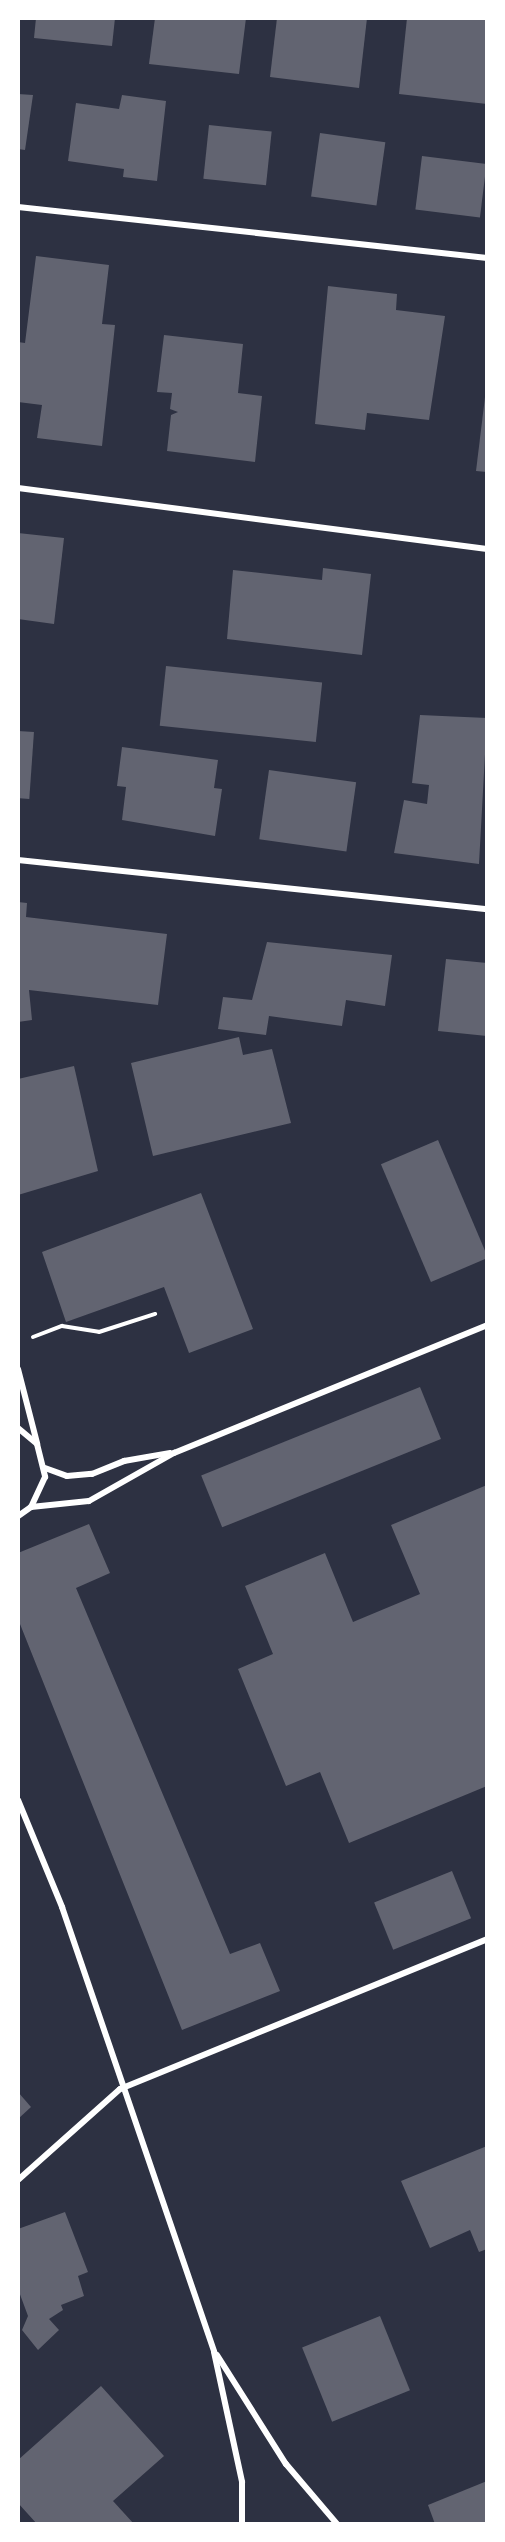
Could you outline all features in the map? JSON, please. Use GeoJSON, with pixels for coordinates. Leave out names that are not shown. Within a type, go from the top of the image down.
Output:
{"type":"FeatureCollection","features":[{"type":"Feature","properties":{"kind":"street"},"geometry":{"type":"LineString","coordinates":[[18,207],[487,258]]}},
{"type":"Feature","properties":{"kind":"street"},"geometry":{"type":"LineString","coordinates":[[18,488],[487,549]]}},
{"type":"Feature","properties":{"kind":"street"},"geometry":{"type":"LineString","coordinates":[[18,860],[487,909]]}},
{"type":"Feature","properties":{"kind":"street"},"geometry":{"type":"LineString","coordinates":[[31,1507],[89,1502],[174,1453],[487,1325]]}},
{"type":"Feature","properties":{"kind":"street"},"geometry":{"type":"LineString","coordinates":[[18,1369],[45,1468],[40,1493],[31,1507],[18,1516]]}},
{"type":"Feature","properties":{"kind":"street"},"geometry":{"type":"LineString","coordinates":[[18,1428],[37,1444]]}},
{"type":"Feature","properties":{"kind":"street"},"geometry":{"type":"LineString","coordinates":[[45,1468],[67,1476],[92,1474],[124,1461],[174,1453]]}},
{"type":"Feature","properties":{"kind":"street"},"geometry":{"type":"LineString","coordinates":[[18,1800],[62,1907],[120,2089],[214,2352],[242,2482],[242,2524]]}},
{"type":"Feature","properties":{"kind":"street"},"geometry":{"type":"LineString","coordinates":[[18,2180],[120,2089],[487,1939]]}},
{"type":"Feature","properties":{"kind":"street"},"geometry":{"type":"LineString","coordinates":[[214,2352],[286,2464],[337,2524]]}},
{"type":"Feature","properties":{"kind":"path"},"geometry":{"type":"LineString","coordinates":[[33,1337],[62,1326],[99,1332],[155,1314]]}},
{"type":"Feature","properties":{"kind":"building"},"geometry":{"type":"Polygon","coordinates":[[[36,18],[115,18],[112,46],[34,38],[36,18]]]}},
{"type":"Feature","properties":{"kind":"building"},"geometry":{"type":"Polygon","coordinates":[[[155,18],[246,18],[239,74],[149,64],[155,18]]]}},
{"type":"Feature","properties":{"kind":"building"},"geometry":{"type":"Polygon","coordinates":[[[277,18],[367,18],[359,88],[270,77],[277,18]]]}},
{"type":"Feature","properties":{"kind":"building"},"geometry":{"type":"Polygon","coordinates":[[[407,18],[487,19],[487,104],[399,94],[407,18]]]}},
{"type":"Feature","properties":{"kind":"building"},"geometry":{"type":"Polygon","coordinates":[[[18,94],[33,95],[25,150],[18,149],[18,94]]]}},
{"type":"Feature","properties":{"kind":"building"},"geometry":{"type":"Polygon","coordinates":[[[122,95],[166,101],[157,181],[123,177],[124,169],[68,161],[76,103],[119,109],[122,95]]]}},
{"type":"Feature","properties":{"kind":"building"},"geometry":{"type":"Polygon","coordinates":[[[209,125],[272,132],[266,185],[203,179],[209,125]]]}},
{"type":"Feature","properties":{"kind":"building"},"geometry":{"type":"Polygon","coordinates":[[[320,133],[385,142],[376,206],[311,196],[320,133]]]}},
{"type":"Feature","properties":{"kind":"building"},"geometry":{"type":"Polygon","coordinates":[[[422,156],[487,164],[480,218],[415,210],[422,156]]]}},
{"type":"Feature","properties":{"kind":"building"},"geometry":{"type":"Polygon","coordinates":[[[36,256],[109,265],[102,324],[115,325],[102,446],[37,438],[42,405],[18,402],[18,342],[25,343],[36,256]]]}},
{"type":"Feature","properties":{"kind":"building"},"geometry":{"type":"Polygon","coordinates":[[[328,286],[397,294],[396,310],[445,316],[429,420],[367,413],[365,430],[315,424],[328,286]]]}},
{"type":"Feature","properties":{"kind":"building"},"geometry":{"type":"Polygon","coordinates":[[[164,335],[243,344],[238,393],[262,396],[255,462],[167,451],[171,415],[178,412],[170,409],[172,393],[157,392],[164,335]]]}},
{"type":"Feature","properties":{"kind":"building"},"geometry":{"type":"Polygon","coordinates":[[[487,389],[487,472],[476,471],[487,389]]]}},
{"type":"Feature","properties":{"kind":"building"},"geometry":{"type":"Polygon","coordinates":[[[18,533],[64,538],[54,624],[18,619],[18,533]]]}},
{"type":"Feature","properties":{"kind":"building"},"geometry":{"type":"Polygon","coordinates":[[[323,568],[371,574],[362,655],[227,639],[233,570],[322,580],[323,568]]]}},
{"type":"Feature","properties":{"kind":"building"},"geometry":{"type":"Polygon","coordinates":[[[166,666],[322,682],[316,742],[160,726],[166,666]]]}},
{"type":"Feature","properties":{"kind":"building"},"geometry":{"type":"Polygon","coordinates":[[[420,715],[487,718],[479,864],[394,853],[404,800],[427,804],[429,785],[412,783],[420,715]]]}},
{"type":"Feature","properties":{"kind":"building"},"geometry":{"type":"Polygon","coordinates":[[[18,731],[34,732],[29,799],[18,798],[18,731]]]}},
{"type":"Feature","properties":{"kind":"building"},"geometry":{"type":"Polygon","coordinates":[[[122,747],[218,760],[214,788],[222,789],[215,836],[122,820],[126,787],[117,786],[122,747]]]}},
{"type":"Feature","properties":{"kind":"building"},"geometry":{"type":"Polygon","coordinates":[[[269,770],[356,782],[346,852],[259,839],[269,770]]]}},
{"type":"Feature","properties":{"kind":"building"},"geometry":{"type":"Polygon","coordinates":[[[18,902],[27,903],[26,917],[167,934],[158,1005],[29,990],[32,1020],[18,1022],[18,902]]]}},
{"type":"Feature","properties":{"kind":"building"},"geometry":{"type":"Polygon","coordinates":[[[267,942],[392,955],[385,1006],[346,1000],[342,1026],[269,1016],[266,1035],[218,1029],[223,997],[252,1000],[267,942]]]}},
{"type":"Feature","properties":{"kind":"building"},"geometry":{"type":"Polygon","coordinates":[[[446,959],[487,963],[487,1036],[438,1031],[446,959]]]}},
{"type":"Feature","properties":{"kind":"building"},"geometry":{"type":"Polygon","coordinates":[[[239,1037],[243,1055],[272,1049],[291,1123],[153,1156],[131,1063],[239,1037]]]}},
{"type":"Feature","properties":{"kind":"building"},"geometry":{"type":"Polygon","coordinates":[[[74,1066],[98,1171],[18,1195],[18,1079],[74,1066]]]}},
{"type":"Feature","properties":{"kind":"building"},"geometry":{"type":"Polygon","coordinates":[[[438,1140],[487,1258],[431,1282],[381,1164],[438,1140]]]}},
{"type":"Feature","properties":{"kind":"building"},"geometry":{"type":"Polygon","coordinates":[[[201,1193],[253,1329],[189,1353],[164,1287],[66,1322],[42,1252],[201,1193]]]}},
{"type":"Feature","properties":{"kind":"building"},"geometry":{"type":"Polygon","coordinates":[[[420,1387],[441,1439],[222,1527],[201,1475],[420,1387]]]}},
{"type":"Feature","properties":{"kind":"building"},"geometry":{"type":"Polygon","coordinates":[[[487,1485],[487,1786],[349,1843],[320,1772],[286,1786],[238,1669],[273,1654],[245,1586],[325,1553],[353,1622],[420,1594],[391,1525],[487,1485]]]}},
{"type":"Feature","properties":{"kind":"building"},"geometry":{"type":"Polygon","coordinates":[[[89,1524],[110,1573],[76,1588],[230,1954],[260,1943],[280,1991],[182,2030],[18,1619],[18,1553],[89,1524]]]}},
{"type":"Feature","properties":{"kind":"building"},"geometry":{"type":"Polygon","coordinates":[[[452,1871],[471,1918],[393,1950],[374,1902],[452,1871]]]}},
{"type":"Feature","properties":{"kind":"building"},"geometry":{"type":"Polygon","coordinates":[[[18,2092],[31,2107],[18,2119],[18,2092]]]}},
{"type":"Feature","properties":{"kind":"building"},"geometry":{"type":"Polygon","coordinates":[[[487,2146],[487,2249],[479,2252],[470,2230],[430,2248],[401,2181],[487,2146]]]}},
{"type":"Feature","properties":{"kind":"building"},"geometry":{"type":"Polygon","coordinates":[[[65,2212],[88,2272],[78,2276],[84,2296],[61,2305],[63,2310],[49,2319],[59,2330],[38,2350],[22,2330],[28,2316],[18,2289],[18,2229],[65,2212]]]}},
{"type":"Feature","properties":{"kind":"building"},"geometry":{"type":"Polygon","coordinates":[[[380,2316],[410,2390],[332,2422],[302,2347],[380,2316]]]}},
{"type":"Feature","properties":{"kind":"building"},"geometry":{"type":"Polygon","coordinates":[[[101,2386],[164,2456],[113,2501],[134,2524],[37,2524],[18,2503],[18,2460],[101,2386]]]}},
{"type":"Feature","properties":{"kind":"building"},"geometry":{"type":"Polygon","coordinates":[[[487,2481],[487,2524],[435,2524],[428,2505],[487,2481]]]}}]}
